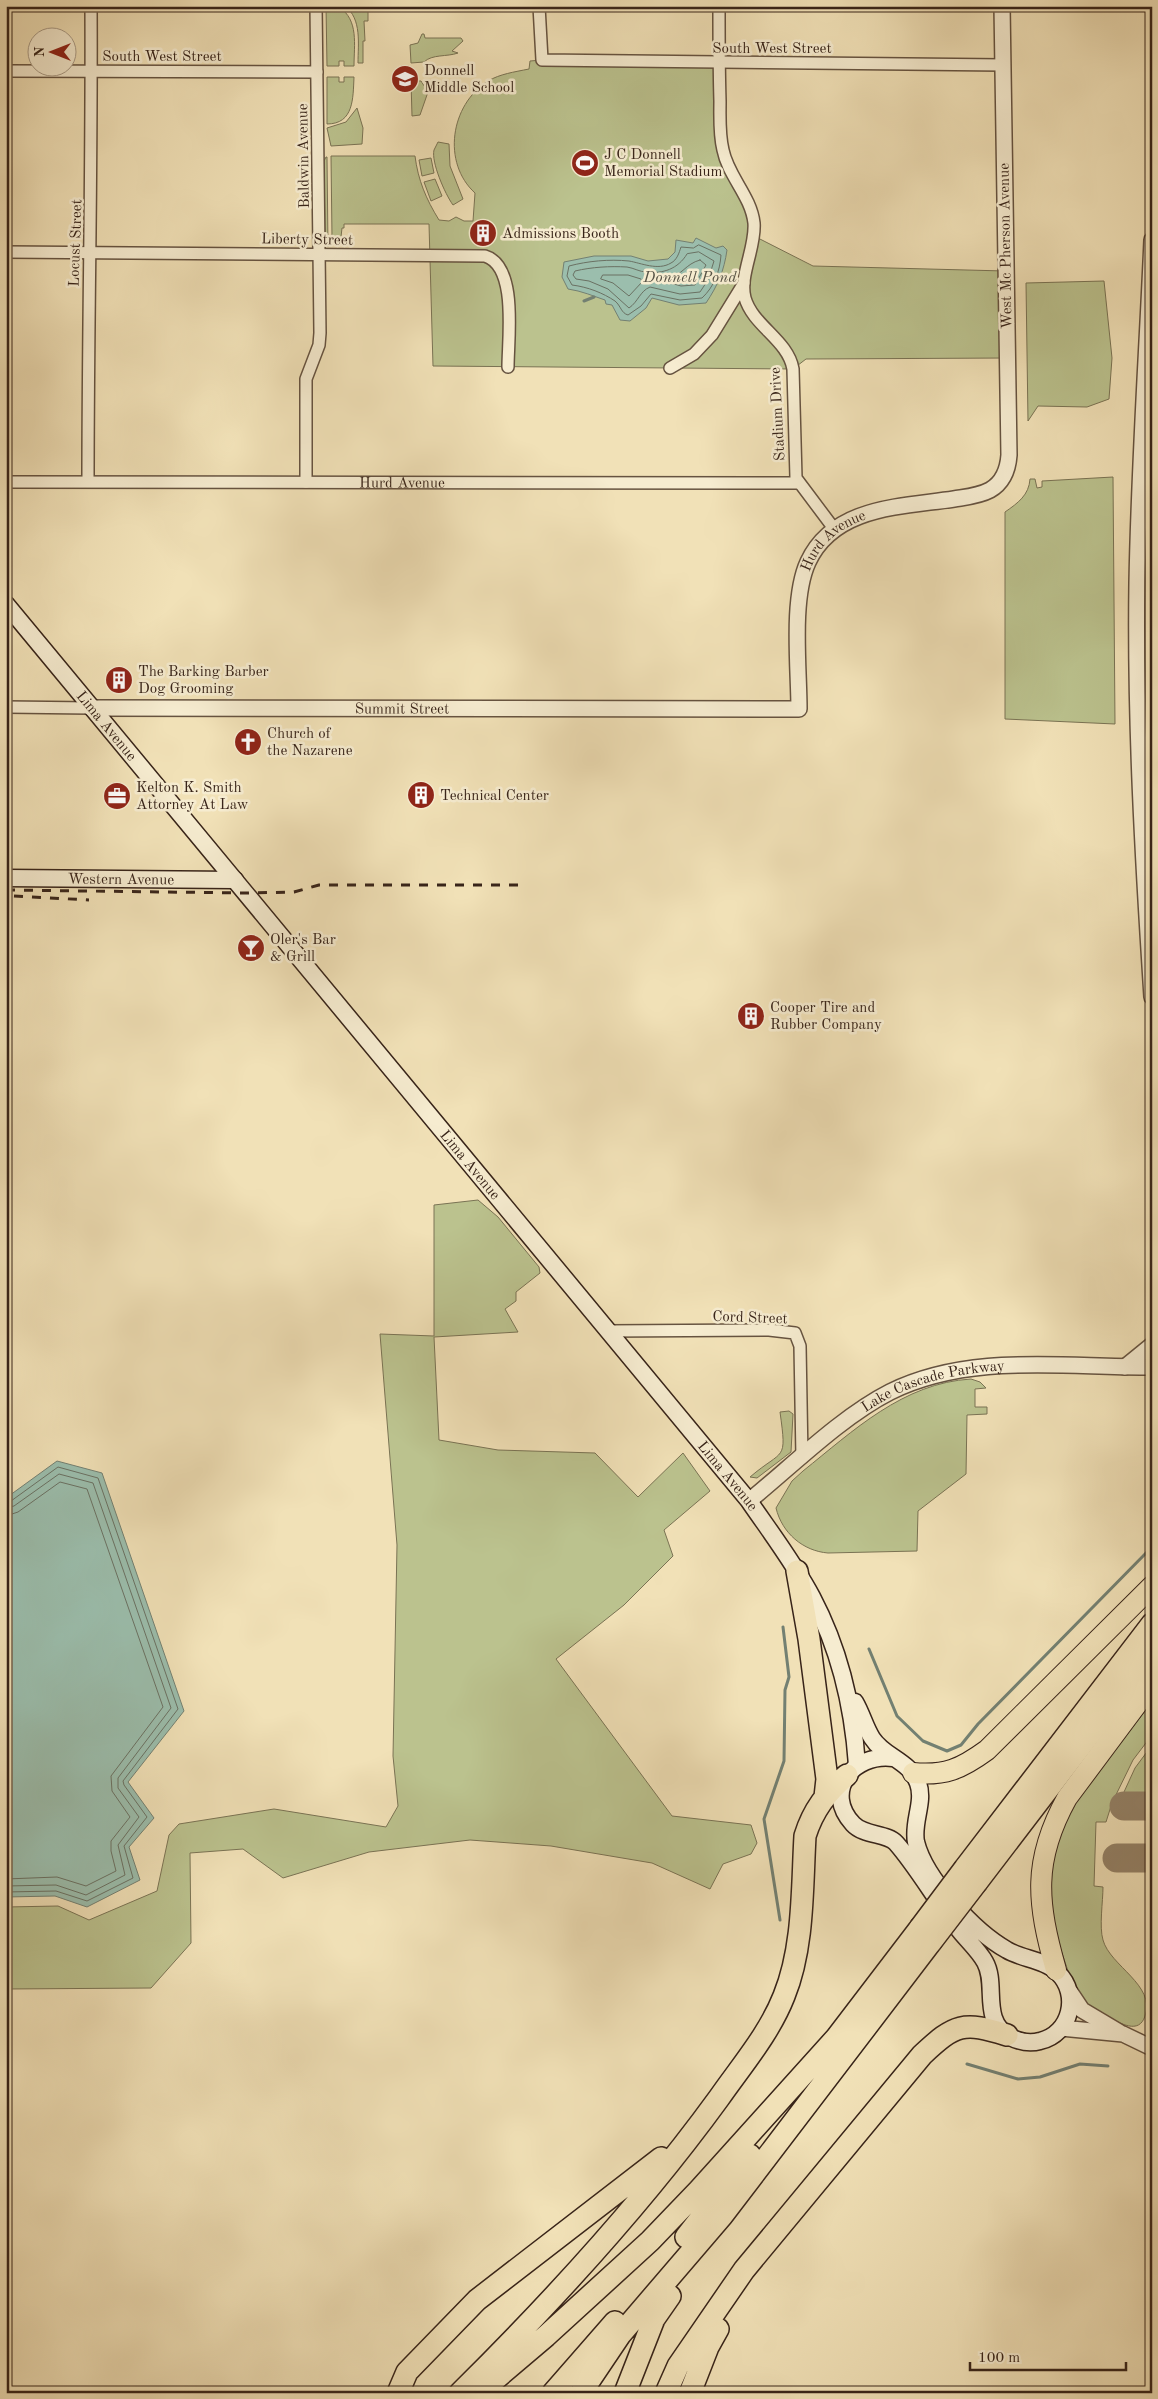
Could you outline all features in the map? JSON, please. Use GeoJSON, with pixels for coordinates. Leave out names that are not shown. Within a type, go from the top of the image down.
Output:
{"type":"FeatureCollection","features":[{"type":"Feature","properties":{"kind":"highway"},"geometry":{"type":"LineString","coordinates":[[797,1571],[809,1639],[827,1779],[825,1797]]}},
{"type":"Feature","properties":{"kind":"highway"},"geometry":{"type":"LineString","coordinates":[[913,1773],[951,1772],[987,1750],[1152,1586]]}},
{"type":"Feature","properties":{"kind":"highway"},"geometry":{"type":"LineString","coordinates":[[624,2393],[654,2319],[722,2216],[1152,1624]]}},
{"type":"Feature","properties":{"kind":"highway"},"geometry":{"type":"LineString","coordinates":[[971,1875],[1152,1653]]}},
{"type":"Feature","properties":{"kind":"highway"},"geometry":{"type":"LineString","coordinates":[[1056,1970],[1042,1914],[1041,1868],[1047,1842],[1056,1816],[1066,1798],[1152,1684]]}},
{"type":"Feature","properties":{"kind":"highway"},"geometry":{"type":"LineString","coordinates":[[460,2393],[530,2325],[623,2218],[694,2132],[767,2031],[784,1996],[794,1961],[799,1930],[805,1836],[810,1818],[825,1797],[852,1770]]}},
{"type":"Feature","properties":{"kind":"highway"},"geometry":{"type":"LineString","coordinates":[[479,2393],[546,2336],[650,2241],[836,2038],[926,1935]]}},
{"type":"Feature","properties":{"kind":"highway"},"geometry":{"type":"LineString","coordinates":[[666,2393],[678,2366],[744,2270],[922,2055],[942,2036],[952,2030],[973,2026],[1007,2035]]}},
{"type":"Feature","properties":{"kind":"highway"},"geometry":{"type":"LineString","coordinates":[[553,2393],[671,2256],[818,2067],[836,2038]]}},
{"type":"Feature","properties":{"kind":"highway"},"geometry":{"type":"LineString","coordinates":[[398,2393],[407,2372],[477,2300],[694,2132]]}},
{"type":"Feature","properties":{"kind":"highway"},"geometry":{"type":"LineString","coordinates":[[581,2393],[620,2335],[722,2216]]}},
{"type":"Feature","properties":{"kind":"highway"},"geometry":{"type":"LineString","coordinates":[[690,2393],[708,2347],[777,2231]]}},
{"type":"Feature","properties":{"kind":"main road","name":"Lima Avenue"},"geometry":{"type":"LineString","coordinates":[[6,604],[520,1222],[608,1332],[749,1501],[797,1571],[823,1620],[846,1688],[855,1733],[852,1770],[842,1788],[842,1802],[846,1815],[854,1826],[866,1833],[894,1841],[944,1911],[986,1963],[993,2016],[1007,2035]]}},
{"type":"Feature","properties":{"kind":"main road","name":"Western Avenue"},"geometry":{"type":"LineString","coordinates":[[6,878],[235,880]]}},
{"type":"Feature","properties":{"kind":"main road"},"geometry":{"type":"LineString","coordinates":[[846,1688],[857,1706],[872,1739],[892,1758],[904,1764],[913,1773],[919,1784],[920,1796],[914,1830],[919,1853],[931,1878],[989,1938],[1008,1951],[1056,1970],[1065,1980],[1070,1992],[1071,2005],[1068,2017],[1061,2028],[1052,2036],[1035,2042],[1017,2040],[1007,2035]]}},
{"type":"Feature","properties":{"kind":"main road"},"geometry":{"type":"LineString","coordinates":[[852,1770],[868,1759],[880,1756],[892,1758]]}},
{"type":"Feature","properties":{"kind":"street","name":"Locust Street"},"geometry":{"type":"LineString","coordinates":[[88,481],[91,6]]}},
{"type":"Feature","properties":{"kind":"street","name":"Baldwin Avenue"},"geometry":{"type":"LineString","coordinates":[[306,482],[305,387],[306,379],[319,345],[316,6]]}},
{"type":"Feature","properties":{"kind":"street","name":"South West Street"},"geometry":{"type":"LineString","coordinates":[[539,6],[542,60],[1003,65]]}},
{"type":"Feature","properties":{"kind":"street","name":"Stadium Drive"},"geometry":{"type":"LineString","coordinates":[[719,6],[723,151],[750,206],[754,221],[753,246],[744,283],[745,298],[752,311],[786,351],[792,366],[794,472],[799,483],[834,530]]}},
{"type":"Feature","properties":{"kind":"street","name":"West Mc Pherson Avenue"},"geometry":{"type":"LineString","coordinates":[[999,483],[1006,471],[1009,455],[1002,6]]}},
{"type":"Feature","properties":{"kind":"street","name":"South West Street"},"geometry":{"type":"LineString","coordinates":[[6,71],[317,72]]}},
{"type":"Feature","properties":{"kind":"street"},"geometry":{"type":"LineString","coordinates":[[1152,240],[1139,490],[1137,603],[1138,726],[1152,997]]}},
{"type":"Feature","properties":{"kind":"street","name":"Liberty Street"},"geometry":{"type":"LineString","coordinates":[[6,252],[470,254],[494,259],[500,265],[506,280],[508,367]]}},
{"type":"Feature","properties":{"kind":"street"},"geometry":{"type":"LineString","coordinates":[[670,368],[694,354],[712,335],[744,283]]}},
{"type":"Feature","properties":{"kind":"street","name":"Hurd Avenue"},"geometry":{"type":"LineString","coordinates":[[6,482],[799,483]]}},
{"type":"Feature","properties":{"kind":"street","name":"Hurd Avenue"},"geometry":{"type":"LineString","coordinates":[[799,709],[799,608],[803,577],[808,563],[819,545],[834,530],[868,512],[975,495],[991,490],[999,483]]}},
{"type":"Feature","properties":{"kind":"street","name":"Summit Street"},"geometry":{"type":"LineString","coordinates":[[6,707],[799,709]]}},
{"type":"Feature","properties":{"kind":"street","name":"Cord Street"},"geometry":{"type":"LineString","coordinates":[[608,1332],[788,1330],[795,1333],[800,1346],[802,1458]]}},
{"type":"Feature","properties":{"kind":"street"},"geometry":{"type":"LineString","coordinates":[[1125,1367],[1152,1345]]}},
{"type":"Feature","properties":{"kind":"street","name":"Lake Cascade Parkway"},"geometry":{"type":"LineString","coordinates":[[749,1501],[869,1405],[896,1390],[932,1376],[985,1366],[1152,1367]]}},
{"type":"Feature","properties":{"kind":"street"},"geometry":{"type":"LineString","coordinates":[[1070,1992],[1082,2010],[1123,2034],[1152,2048]]}},
{"type":"Feature","properties":{"kind":"street"},"geometry":{"type":"LineString","coordinates":[[1061,2028],[1123,2034]]}},
{"type":"Feature","properties":{"kind":"green space"},"geometry":{"type":"Polygon","coordinates":[[[326,6],[339,7],[350,19],[355,42],[354,66],[344,66],[344,61],[339,61],[339,66],[327,66],[326,6]]]}},
{"type":"Feature","properties":{"kind":"green space"},"geometry":{"type":"Polygon","coordinates":[[[345,6],[368,6],[368,21],[364,21],[363,63],[358,63],[357,25],[350,11],[345,6]]]}},
{"type":"Feature","properties":{"kind":"green space"},"geometry":{"type":"Polygon","coordinates":[[[422,34],[424,34],[425,38],[461,38],[463,41],[452,51],[458,53],[427,59],[424,62],[411,63],[410,45],[418,43],[422,34]]]}},
{"type":"Feature","properties":{"kind":"green space"},"geometry":{"type":"Polygon","coordinates":[[[530,61],[720,62],[723,151],[750,206],[754,236],[813,266],[1005,271],[1007,358],[806,359],[793,369],[433,366],[429,224],[344,224],[341,237],[332,237],[331,156],[415,156],[423,189],[439,220],[449,221],[456,217],[464,221],[473,221],[475,193],[465,181],[458,166],[455,151],[458,119],[465,104],[475,91],[488,81],[502,75],[529,69],[530,61]]]}},
{"type":"Feature","properties":{"kind":"green space"},"geometry":{"type":"Polygon","coordinates":[[[327,77],[339,77],[339,82],[344,82],[344,77],[354,77],[352,101],[347,115],[336,123],[327,124],[327,77]]]}},
{"type":"Feature","properties":{"kind":"green space"},"geometry":{"type":"Polygon","coordinates":[[[411,81],[421,81],[428,92],[420,115],[412,116],[411,81]]]}},
{"type":"Feature","properties":{"kind":"green space"},"geometry":{"type":"Polygon","coordinates":[[[357,108],[363,128],[362,144],[331,146],[327,128],[346,122],[357,108]]]}},
{"type":"Feature","properties":{"kind":"green space"},"geometry":{"type":"Polygon","coordinates":[[[438,142],[449,144],[450,166],[463,199],[453,205],[443,186],[435,162],[434,150],[438,142]]]}},
{"type":"Feature","properties":{"kind":"green space"},"geometry":{"type":"Polygon","coordinates":[[[326,157],[328,247],[325,242],[324,161],[326,157]]]}},
{"type":"Feature","properties":{"kind":"green space"},"geometry":{"type":"Polygon","coordinates":[[[431,158],[434,173],[422,176],[419,160],[431,158]]]}},
{"type":"Feature","properties":{"kind":"green space"},"geometry":{"type":"Polygon","coordinates":[[[435,179],[442,196],[431,201],[424,182],[435,179]]]}},
{"type":"Feature","properties":{"kind":"green space"},"geometry":{"type":"Polygon","coordinates":[[[1104,281],[1112,358],[1109,399],[1087,407],[1038,406],[1028,421],[1026,283],[1104,281]]]}},
{"type":"Feature","properties":{"kind":"green space"},"geometry":{"type":"Polygon","coordinates":[[[1113,477],[1115,724],[1005,719],[1005,512],[1025,494],[1028,490],[1030,479],[1035,479],[1037,488],[1042,487],[1042,481],[1113,477]]]}},
{"type":"Feature","properties":{"kind":"green space"},"geometry":{"type":"Polygon","coordinates":[[[478,1200],[498,1217],[539,1267],[540,1273],[516,1292],[516,1301],[505,1309],[518,1332],[434,1337],[439,1440],[498,1450],[595,1453],[638,1497],[683,1453],[710,1491],[664,1530],[673,1556],[624,1605],[556,1659],[672,1816],[751,1825],[757,1843],[751,1854],[723,1864],[710,1889],[652,1863],[551,1846],[470,1840],[369,1852],[283,1878],[243,1849],[190,1853],[191,1943],[151,1988],[6,1989],[6,1907],[58,1906],[89,1920],[157,1891],[169,1835],[179,1824],[274,1809],[386,1827],[398,1806],[393,1756],[397,1545],[380,1334],[434,1336],[434,1205],[478,1200]]]}},
{"type":"Feature","properties":{"kind":"green space"},"geometry":{"type":"Polygon","coordinates":[[[971,1379],[980,1382],[986,1388],[975,1389],[975,1407],[987,1407],[987,1414],[967,1415],[966,1474],[918,1511],[917,1551],[819,1552],[810,1549],[788,1533],[776,1508],[792,1481],[803,1471],[860,1425],[901,1399],[923,1389],[946,1382],[971,1379]]]}},
{"type":"Feature","properties":{"kind":"green space"},"geometry":{"type":"Polygon","coordinates":[[[789,1411],[793,1414],[791,1452],[757,1478],[750,1477],[780,1453],[783,1447],[783,1440],[780,1412],[789,1411]]]}},
{"type":"Feature","properties":{"kind":"green space"},"geometry":{"type":"Polygon","coordinates":[[[1152,1702],[1152,1735],[1133,1760],[1112,1803],[1106,1822],[1096,1822],[1094,1886],[1103,1887],[1101,1921],[1103,1940],[1114,1958],[1138,1985],[1147,2005],[1142,2022],[1138,2025],[1129,2026],[1098,2012],[1083,1999],[1074,1985],[1053,1921],[1050,1884],[1051,1865],[1059,1829],[1070,1808],[1152,1702]]]}},
{"type":"Feature","properties":{"kind":"green space"},"geometry":{"type":"Polygon","coordinates":[[[1152,1745],[1152,1797],[1125,1795],[1124,1792],[1135,1768],[1152,1745]]]}},
{"type":"Feature","properties":{"kind":"water","name":"Donnell Pond"},"geometry":{"type":"Polygon","coordinates":[[[696,238],[716,248],[723,246],[727,250],[720,278],[706,303],[679,305],[652,298],[646,308],[630,321],[620,320],[612,305],[606,304],[605,300],[583,292],[568,289],[562,277],[564,262],[594,256],[631,256],[648,261],[668,259],[675,252],[676,240],[693,243],[696,238]]]}},
{"type":"Feature","properties":{"kind":"water"},"geometry":{"type":"Polygon","coordinates":[[[57,1461],[102,1473],[184,1711],[128,1782],[154,1818],[129,1847],[140,1880],[87,1907],[55,1896],[6,1897],[6,1498],[57,1461]]]}},
{"type":"Feature","properties":{"kind":"waterway"},"geometry":{"type":"LineString","coordinates":[[584,301],[594,297]]}},
{"type":"Feature","properties":{"kind":"waterway"},"geometry":{"type":"LineString","coordinates":[[869,1649],[897,1716],[923,1741],[947,1751],[961,1745],[978,1724],[1148,1551]]}},
{"type":"Feature","properties":{"kind":"waterway"},"geometry":{"type":"LineString","coordinates":[[780,1920],[764,1819],[784,1761],[785,1690],[789,1677],[783,1627]]}},
{"type":"Feature","properties":{"kind":"waterway"},"geometry":{"type":"LineString","coordinates":[[967,2064],[1018,2079],[1040,2077],[1080,2064],[1108,2066]]}},
{"type":"Feature","properties":{"kind":"taxiway"},"geometry":{"type":"LineString","coordinates":[[1124,1806],[1152,1806]]}},
{"type":"Feature","properties":{"kind":"taxiway"},"geometry":{"type":"LineString","coordinates":[[1117,1858],[1152,1858]]}},
{"type":"Feature","properties":{"kind":"railway"},"geometry":{"type":"LineString","coordinates":[[6,890],[246,893],[294,892],[319,885],[525,885]]}},
{"type":"Feature","properties":{"kind":"railway"},"geometry":{"type":"LineString","coordinates":[[14,896],[89,900]]}},
{"type":"Feature","properties":{"kind":"place","name":"Donnell Middle School"},"geometry":{"type":"Point","coordinates":[405,79]}},
{"type":"Feature","properties":{"kind":"place","name":"J C Donnell Memorial Stadium"},"geometry":{"type":"Point","coordinates":[585,163]}},
{"type":"Feature","properties":{"kind":"place","name":"Admissions Booth"},"geometry":{"type":"Point","coordinates":[483,233]}},
{"type":"Feature","properties":{"kind":"place","name":"The Barking Barber Dog Grooming"},"geometry":{"type":"Point","coordinates":[119,680]}},
{"type":"Feature","properties":{"kind":"place","name":"Church of the Nazarene"},"geometry":{"type":"Point","coordinates":[248,742]}},
{"type":"Feature","properties":{"kind":"place","name":"Technical Center"},"geometry":{"type":"Point","coordinates":[421,795]}},
{"type":"Feature","properties":{"kind":"place","name":"Kelton K. Smith Attorney At Law"},"geometry":{"type":"Point","coordinates":[117,796]}},
{"type":"Feature","properties":{"kind":"place","name":"Oler's Bar & Grill"},"geometry":{"type":"Point","coordinates":[251,948]}},
{"type":"Feature","properties":{"kind":"place","name":"Cooper Tire and Rubber Company"},"geometry":{"type":"Point","coordinates":[751,1016]}}]}
